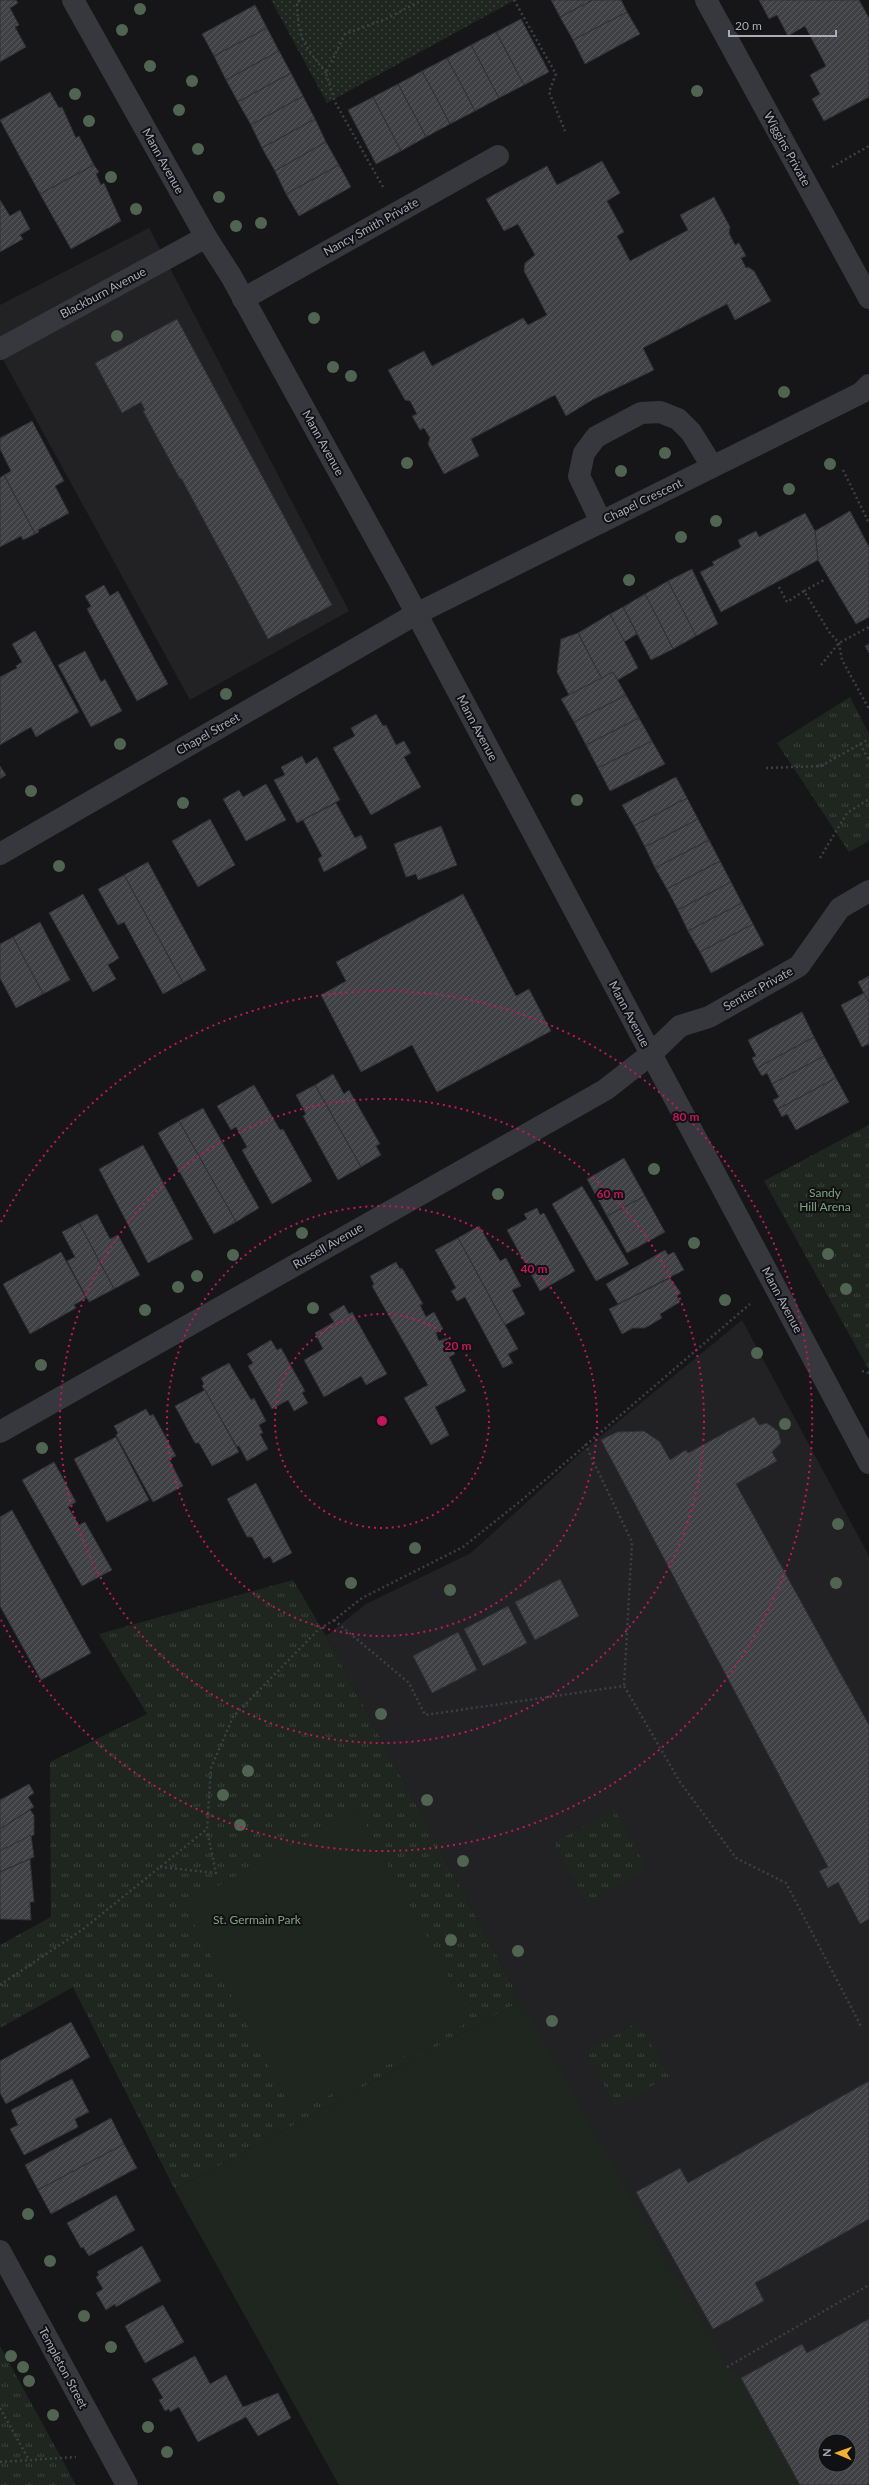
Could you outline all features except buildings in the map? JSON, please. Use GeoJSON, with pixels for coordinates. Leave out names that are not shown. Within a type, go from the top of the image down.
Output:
{"type":"FeatureCollection","features":[{"type":"Feature","properties":{"kind":"street","name":"Mann Avenue"},"geometry":{"type":"LineString","coordinates":[[73,0],[206,237],[243,299],[416,614],[869,1463]]}},
{"type":"Feature","properties":{"kind":"street","name":"Wiggins Private"},"geometry":{"type":"LineString","coordinates":[[706,0],[869,298]]}},
{"type":"Feature","properties":{"kind":"street","name":"Nancy Smith Private"},"geometry":{"type":"LineString","coordinates":[[243,299],[498,156]]}},
{"type":"Feature","properties":{"kind":"street","name":"Blackburn Avenue"},"geometry":{"type":"LineString","coordinates":[[0,349],[206,237]]}},
{"type":"Feature","properties":{"kind":"street","name":"Chapel Crescent"},"geometry":{"type":"LineString","coordinates":[[416,614],[861,393],[869,385]]}},
{"type":"Feature","properties":{"kind":"street"},"geometry":{"type":"LineString","coordinates":[[600,522],[579,476],[584,453],[596,437],[641,413],[660,412],[678,419],[692,432],[712,466]]}},
{"type":"Feature","properties":{"kind":"street","name":"Chapel Street"},"geometry":{"type":"LineString","coordinates":[[0,854],[416,614]]}},
{"type":"Feature","properties":{"kind":"street","name":"Sentier Private"},"geometry":{"type":"LineString","coordinates":[[651,1054],[680,1026],[709,1017],[799,966],[840,908],[869,891]]}},
{"type":"Feature","properties":{"kind":"street","name":"Russell Avenue"},"geometry":{"type":"LineString","coordinates":[[0,1432],[605,1090],[651,1054]]}},
{"type":"Feature","properties":{"kind":"street","name":"Templeton Street"},"geometry":{"type":"LineString","coordinates":[[0,2251],[127,2485]]}},
{"type":"Feature","properties":{"kind":"path"},"geometry":{"type":"LineString","coordinates":[[300,0],[297,4],[298,25],[302,41],[326,73],[335,102],[398,212]]}},
{"type":"Feature","properties":{"kind":"path"},"geometry":{"type":"LineString","coordinates":[[326,73],[344,34],[388,18],[422,0]]}},
{"type":"Feature","properties":{"kind":"path"},"geometry":{"type":"LineString","coordinates":[[514,0],[556,74],[549,92],[565,131]]}},
{"type":"Feature","properties":{"kind":"path"},"geometry":{"type":"LineString","coordinates":[[806,183],[869,146]]}},
{"type":"Feature","properties":{"kind":"path"},"geometry":{"type":"LineString","coordinates":[[842,470],[869,524]]}},
{"type":"Feature","properties":{"kind":"path"},"geometry":{"type":"LineString","coordinates":[[779,587],[787,602],[824,580]]}},
{"type":"Feature","properties":{"kind":"path"},"geometry":{"type":"LineString","coordinates":[[804,591],[830,633],[840,643],[842,660],[869,709]]}},
{"type":"Feature","properties":{"kind":"path"},"geometry":{"type":"LineString","coordinates":[[821,665],[840,643],[869,627]]}},
{"type":"Feature","properties":{"kind":"path"},"geometry":{"type":"LineString","coordinates":[[766,768],[821,766],[869,739]]}},
{"type":"Feature","properties":{"kind":"path"},"geometry":{"type":"LineString","coordinates":[[860,744],[869,760]]}},
{"type":"Feature","properties":{"kind":"path"},"geometry":{"type":"LineString","coordinates":[[820,858],[847,813],[869,799]]}},
{"type":"Feature","properties":{"kind":"path"},"geometry":{"type":"LineString","coordinates":[[160,1867],[216,1873],[207,1829],[211,1768],[233,1717],[318,1630],[334,1620],[362,1598],[463,1548],[523,1499],[585,1444],[774,1284]]}},
{"type":"Feature","properties":{"kind":"path"},"geometry":{"type":"LineString","coordinates":[[862,1371],[869,1373]]}},
{"type":"Feature","properties":{"kind":"path"},"geometry":{"type":"LineString","coordinates":[[585,1444],[632,1542],[624,1686],[680,1782],[736,1858],[786,1883],[862,2028]]}},
{"type":"Feature","properties":{"kind":"path"},"geometry":{"type":"LineString","coordinates":[[334,1620],[409,1683],[425,1715],[624,1686]]}},
{"type":"Feature","properties":{"kind":"path"},"geometry":{"type":"LineString","coordinates":[[0,1985],[82,1930],[207,1829]]}},
{"type":"Feature","properties":{"kind":"path"},"geometry":{"type":"LineString","coordinates":[[727,2367],[869,2285]]}},
{"type":"Feature","properties":{"kind":"path"},"geometry":{"type":"LineString","coordinates":[[0,2408],[29,2460]]}},
{"type":"Feature","properties":{"kind":"path"},"geometry":{"type":"LineString","coordinates":[[0,2462],[75,2455],[78,2460]]}},
{"type":"Feature","properties":{"kind":"shaded area"},"geometry":{"type":"Polygon","coordinates":[[[149,228],[349,611],[190,700],[0,354],[0,305],[149,228]]]}},
{"type":"Feature","properties":{"kind":"shaded area"},"geometry":{"type":"Polygon","coordinates":[[[742,1320],[869,1556],[869,2485],[339,2485],[175,2190],[521,2001],[326,1636],[366,1604],[471,1553],[586,1448],[742,1320]]]}},
{"type":"Feature","properties":{"kind":"green space"},"geometry":{"type":"Polygon","coordinates":[[[271,0],[515,0],[327,103],[271,0]]]}},
{"type":"Feature","properties":{"kind":"green space"},"geometry":{"type":"Polygon","coordinates":[[[850,697],[869,734],[869,841],[849,852],[777,743],[850,697]]]}},
{"type":"Feature","properties":{"kind":"green space","name":"Sandy Hill Arena"},"geometry":{"type":"Polygon","coordinates":[[[869,1125],[869,1370],[764,1181],[869,1125]]]}},
{"type":"Feature","properties":{"kind":"green space","name":"St. Germain Park"},"geometry":{"type":"Polygon","coordinates":[[[293,1580],[326,1636],[521,2001],[175,2190],[73,1987],[0,2028],[0,1945],[51,1917],[50,1762],[147,1714],[99,1634],[293,1580]]]}},
{"type":"Feature","properties":{"kind":"green space"},"geometry":{"type":"Polygon","coordinates":[[[357,1808],[472,2020],[294,2114],[184,1905],[357,1808]]]}},
{"type":"Feature","properties":{"kind":"green space"},"geometry":{"type":"Polygon","coordinates":[[[614,1809],[647,1869],[588,1903],[554,1843],[614,1809]]]}},
{"type":"Feature","properties":{"kind":"green space"},"geometry":{"type":"Polygon","coordinates":[[[521,2001],[727,2367],[741,2378],[800,2485],[339,2485],[175,2190],[521,2001]]]}},
{"type":"Feature","properties":{"kind":"green space"},"geometry":{"type":"Polygon","coordinates":[[[638,2022],[669,2076],[616,2106],[585,2052],[638,2022]]]}},
{"type":"Feature","properties":{"kind":"green space"},"geometry":{"type":"Polygon","coordinates":[[[0,2346],[76,2485],[0,2485],[0,2346]]]}}]}
